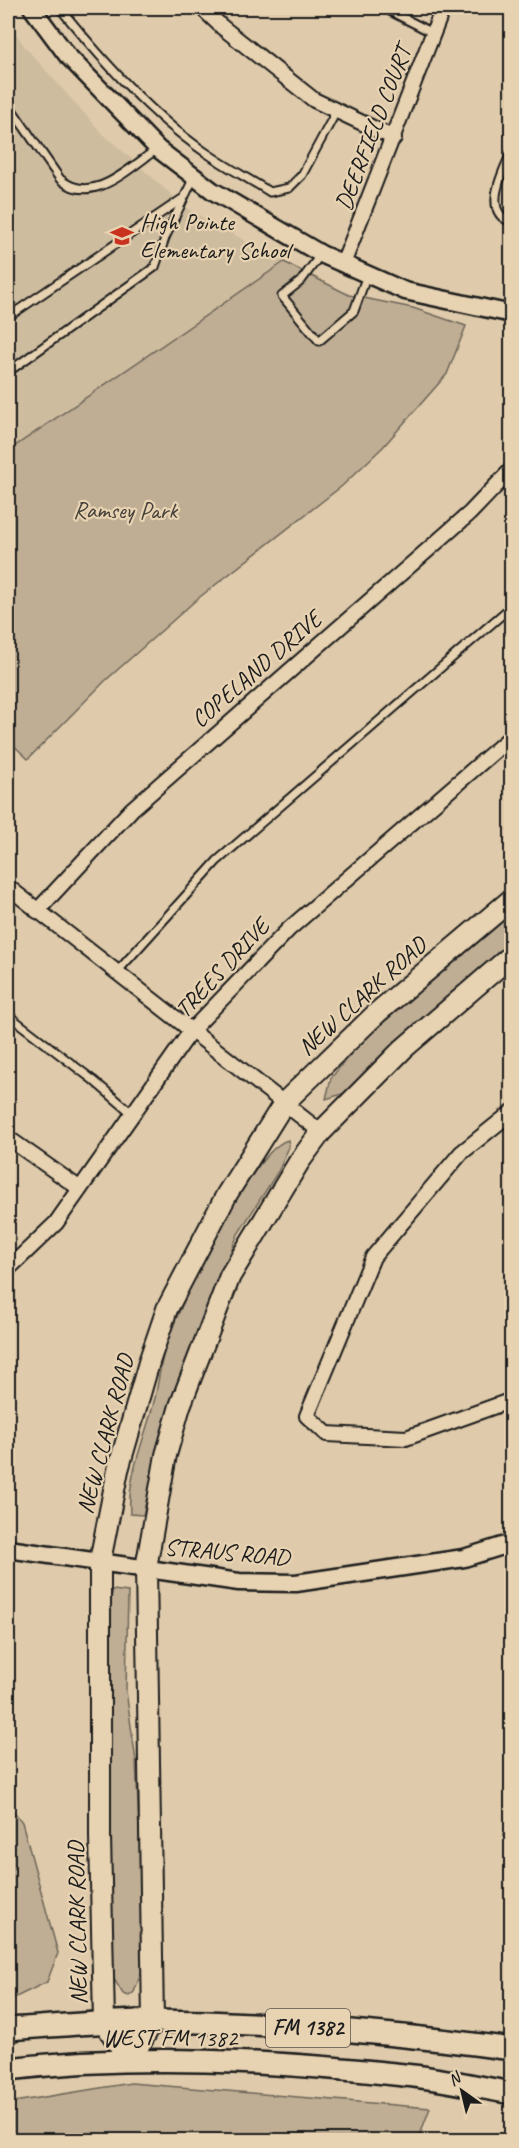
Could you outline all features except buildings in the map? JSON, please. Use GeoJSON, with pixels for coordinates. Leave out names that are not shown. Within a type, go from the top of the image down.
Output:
{"type":"FeatureCollection","features":[{"type":"Feature","properties":{"kind":"main road","name":"NEW CLARK ROAD"},"geometry":{"type":"LineString","coordinates":[[130,2061],[104,2022],[100,1836],[100,1561],[118,1470],[167,1309],[227,1194],[284,1103],[378,1012],[512,899]]}},
{"type":"Feature","properties":{"kind":"main road"},"geometry":{"type":"LineString","coordinates":[[130,2061],[153,2021],[146,1569],[166,1455],[180,1406],[230,1276],[262,1221],[321,1132],[403,1049],[512,955]]}},
{"type":"Feature","properties":{"kind":"main road","name":"WEST FM 1382"},"geometry":{"type":"LineString","coordinates":[[8,2029],[153,2021],[344,2030],[512,2049]]}},
{"type":"Feature","properties":{"kind":"main road","name":"WEST FM 1382"},"geometry":{"type":"LineString","coordinates":[[8,2069],[130,2061],[259,2064],[406,2075],[512,2093]]}},
{"type":"Feature","properties":{"kind":"street"},"geometry":{"type":"LineString","coordinates":[[32,8],[67,55],[158,148],[213,191],[321,254],[405,291],[512,314]]}},
{"type":"Feature","properties":{"kind":"street"},"geometry":{"type":"LineString","coordinates":[[202,8],[222,27],[314,100],[394,138]]}},
{"type":"Feature","properties":{"kind":"street","name":"DEERFIELD COURT"},"geometry":{"type":"LineString","coordinates":[[343,264],[443,8]]}},
{"type":"Feature","properties":{"kind":"street","name":"COPELAND DRIVE"},"geometry":{"type":"LineString","coordinates":[[37,911],[132,808],[470,513],[512,469]]}},
{"type":"Feature","properties":{"kind":"street","name":"TREES DRIVE"},"geometry":{"type":"LineString","coordinates":[[8,1269],[56,1223],[78,1188],[134,1115],[191,1031],[289,929],[512,736]]}},
{"type":"Feature","properties":{"kind":"street"},"geometry":{"type":"LineString","coordinates":[[8,887],[321,1132]]}},
{"type":"Feature","properties":{"kind":"street"},"geometry":{"type":"LineString","coordinates":[[512,1112],[461,1153],[373,1257],[307,1416],[327,1434],[406,1438],[512,1400]]}},
{"type":"Feature","properties":{"kind":"street"},"geometry":{"type":"LineString","coordinates":[[8,1138],[78,1188]]}},
{"type":"Feature","properties":{"kind":"street","name":"STRAUS ROAD"},"geometry":{"type":"LineString","coordinates":[[8,1549],[239,1582],[296,1583],[464,1558],[512,1544]]}},
{"type":"Feature","properties":{"kind":"lane"},"geometry":{"type":"LineString","coordinates":[[60,8],[86,41],[146,102],[209,155],[270,192],[290,188],[302,175],[337,110]]}},
{"type":"Feature","properties":{"kind":"lane"},"geometry":{"type":"LineString","coordinates":[[384,8],[433,33]]}},
{"type":"Feature","properties":{"kind":"lane"},"geometry":{"type":"LineString","coordinates":[[8,104],[60,179],[67,186],[80,190],[102,186],[158,148]]}},
{"type":"Feature","properties":{"kind":"lane"},"geometry":{"type":"LineString","coordinates":[[512,151],[495,194],[496,208],[507,221],[512,222]]}},
{"type":"Feature","properties":{"kind":"lane"},"geometry":{"type":"LineString","coordinates":[[8,372],[155,267],[194,177]]}},
{"type":"Feature","properties":{"kind":"lane"},"geometry":{"type":"LineString","coordinates":[[8,317],[184,198]]}},
{"type":"Feature","properties":{"kind":"lane"},"geometry":{"type":"LineString","coordinates":[[321,254],[301,281],[282,296],[319,341],[354,311],[368,274]]}},
{"type":"Feature","properties":{"kind":"lane"},"geometry":{"type":"LineString","coordinates":[[116,973],[217,861],[512,606]]}},
{"type":"Feature","properties":{"kind":"lane"},"geometry":{"type":"LineString","coordinates":[[8,1015],[93,1080],[134,1115]]}},
{"type":"Feature","properties":{"kind":"shaded area","name":"High Pointe Elementary School"},"geometry":{"type":"Polygon","coordinates":[[[8,21],[25,47],[102,133],[189,210],[284,262],[8,451],[8,21]]]}},
{"type":"Feature","properties":{"kind":"green space","name":"Ramsey Park"},"geometry":{"type":"Polygon","coordinates":[[[284,262],[349,295],[413,308],[466,326],[447,374],[383,447],[342,486],[196,600],[105,681],[28,759],[8,740],[8,451],[284,262]]]}},
{"type":"Feature","properties":{"kind":"green space"},"geometry":{"type":"Polygon","coordinates":[[[511,909],[511,942],[399,1039],[356,1084],[342,1094],[326,1099],[331,1078],[357,1046],[511,909]]]}},
{"type":"Feature","properties":{"kind":"green space"},"geometry":{"type":"Polygon","coordinates":[[[288,1140],[289,1147],[279,1170],[238,1234],[182,1370],[168,1409],[143,1515],[130,1514],[134,1470],[173,1325],[218,1231],[237,1199],[256,1170],[273,1150],[288,1140]]]}},
{"type":"Feature","properties":{"kind":"green space"},"geometry":{"type":"Polygon","coordinates":[[[113,1590],[128,1592],[126,1691],[136,1761],[145,1963],[134,1992],[129,1996],[123,1994],[109,1971],[110,1602],[113,1590]]]}},
{"type":"Feature","properties":{"kind":"green space"},"geometry":{"type":"Polygon","coordinates":[[[8,1804],[22,1822],[58,1953],[47,1982],[16,1997],[8,1998],[8,1804]]]}},
{"type":"Feature","properties":{"kind":"green space"},"geometry":{"type":"Polygon","coordinates":[[[131,2083],[430,2108],[418,2140],[8,2140],[8,2103],[131,2083]]]}},
{"type":"Feature","properties":{"kind":"place","name":"High Pointe Elementary School"},"geometry":{"type":"Point","coordinates":[122,236]}}]}
